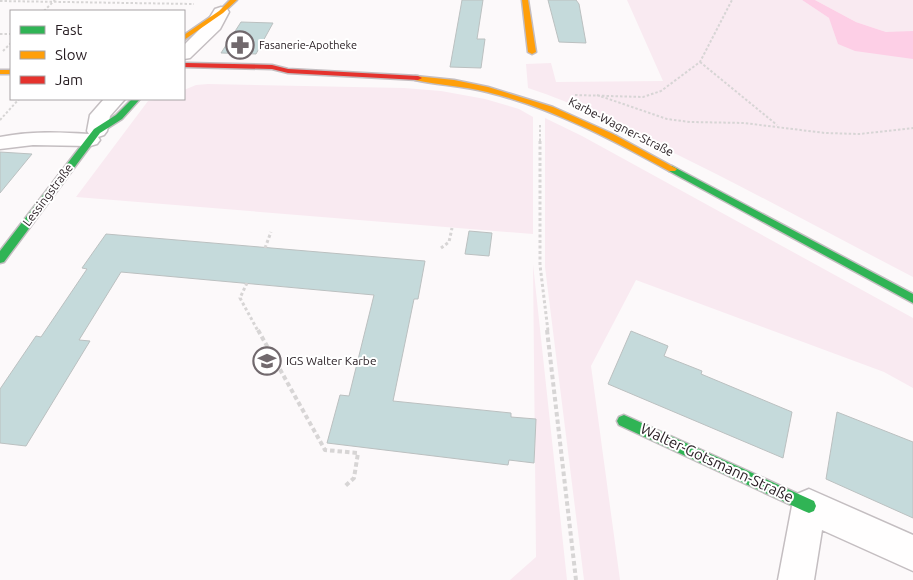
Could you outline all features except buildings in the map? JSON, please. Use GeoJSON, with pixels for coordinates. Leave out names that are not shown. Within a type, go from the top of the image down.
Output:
{"type":"FeatureCollection","features":[{"type":"Feature","properties":{"kind":"street"},"geometry":{"type":"LineString","coordinates":[[185,37],[221,12],[234,0]]}},
{"type":"Feature","properties":{"kind":"street"},"geometry":{"type":"LineString","coordinates":[[525,0],[532,52]]}},
{"type":"Feature","properties":{"kind":"street"},"geometry":{"type":"LineString","coordinates":[[185,75],[188,69],[185,60],[214,25],[221,12]]}},
{"type":"Feature","properties":{"kind":"street","name":"Karbe-Wagner-Straße"},"geometry":{"type":"LineString","coordinates":[[185,60],[272,67],[288,71],[442,80],[487,88],[538,102],[612,136],[913,299]]}},
{"type":"Feature","properties":{"kind":"street","name":"Karbe-Wagner-Straße"},"geometry":{"type":"LineString","coordinates":[[200,76],[270,74],[288,71]]}},
{"type":"Feature","properties":{"kind":"street","name":"Lessingstraße"},"geometry":{"type":"LineString","coordinates":[[0,259],[93,135],[100,115],[114,100]]}},
{"type":"Feature","properties":{"kind":"street","name":"Lessingstraße"},"geometry":{"type":"LineString","coordinates":[[93,135],[119,117],[135,100]]}},
{"type":"Feature","properties":{"kind":"street"},"geometry":{"type":"LineString","coordinates":[[0,144],[21,139],[93,135]]}},
{"type":"Feature","properties":{"kind":"street","name":"Walter-Gotsmann-Straße"},"geometry":{"type":"LineString","coordinates":[[624,420],[913,553]]}},
{"type":"Feature","properties":{"kind":"street","name":"Walter-Gotsmann-Straße"},"geometry":{"type":"LineString","coordinates":[[796,580],[809,506]]}},
{"type":"Feature","properties":{"kind":"path"},"geometry":{"type":"LineString","coordinates":[[45,10],[55,0]]}},
{"type":"Feature","properties":{"kind":"path"},"geometry":{"type":"LineString","coordinates":[[570,94],[643,96],[661,91],[700,62],[732,0]]}},
{"type":"Feature","properties":{"kind":"path"},"geometry":{"type":"LineString","coordinates":[[0,1],[196,4]]}},
{"type":"Feature","properties":{"kind":"path"},"geometry":{"type":"LineString","coordinates":[[0,54],[10,44]]}},
{"type":"Feature","properties":{"kind":"path"},"geometry":{"type":"LineString","coordinates":[[700,62],[777,126]]}},
{"type":"Feature","properties":{"kind":"path"},"geometry":{"type":"LineString","coordinates":[[597,95],[667,119],[690,122],[744,123],[834,134],[859,134],[913,128]]}},
{"type":"Feature","properties":{"kind":"path"},"geometry":{"type":"LineString","coordinates":[[0,120],[18,100]]}},
{"type":"Feature","properties":{"kind":"path"},"geometry":{"type":"LineString","coordinates":[[540,117],[540,265],[576,580]]}},
{"type":"Feature","properties":{"kind":"path"},"geometry":{"type":"LineString","coordinates":[[441,248],[449,242],[452,228]]}},
{"type":"Feature","properties":{"kind":"path"},"geometry":{"type":"LineString","coordinates":[[264,248],[271,232]]}},
{"type":"Feature","properties":{"kind":"path"},"geometry":{"type":"LineString","coordinates":[[247,283],[240,298],[325,450],[358,453],[354,478],[344,487]]}},
{"type":"Feature","properties":{"kind":"shaded area"},"geometry":{"type":"Polygon","coordinates":[[[627,0],[802,0],[829,18],[886,32],[856,22],[815,0],[913,0],[913,277],[635,134],[582,109],[528,88],[526,64],[551,63],[556,82],[663,81],[627,0]]]}},
{"type":"Feature","properties":{"kind":"shaded area"},"geometry":{"type":"Polygon","coordinates":[[[802,0],[815,0],[856,22],[886,32],[913,31],[913,59],[855,51],[838,44],[829,18],[802,0]]]}},
{"type":"Feature","properties":{"kind":"shaded area"},"geometry":{"type":"Polygon","coordinates":[[[196,85],[404,88],[441,91],[485,99],[519,109],[533,117],[533,234],[76,197],[148,101],[185,100],[185,90],[196,85]]]}},
{"type":"Feature","properties":{"kind":"shaded area"},"geometry":{"type":"Polygon","coordinates":[[[545,118],[582,136],[913,318],[913,388],[884,372],[636,280],[591,366],[620,580],[584,580],[545,267],[545,118]]]}},
{"type":"Feature","properties":{"kind":"shaded area"},"geometry":{"type":"Polygon","coordinates":[[[533,264],[567,580],[510,580],[536,557],[533,264]]]}},
{"type":"Feature","properties":{"kind":"traffic: fast"},"geometry":{"type":"LineString","coordinates":[[0,259],[97,131],[119,117],[135,100]]}},
{"type":"Feature","properties":{"kind":"traffic: fast"},"geometry":{"type":"LineString","coordinates":[[672,169],[913,299]]}},
{"type":"Feature","properties":{"kind":"traffic: fast"},"geometry":{"type":"LineString","coordinates":[[624,421],[809,506]]}},
{"type":"Feature","properties":{"kind":"traffic: slow"},"geometry":{"type":"LineString","coordinates":[[185,37],[221,12],[234,0]]}},
{"type":"Feature","properties":{"kind":"traffic: slow"},"geometry":{"type":"LineString","coordinates":[[525,0],[532,52]]}},
{"type":"Feature","properties":{"kind":"traffic: slow"},"geometry":{"type":"LineString","coordinates":[[0,72],[10,72]]}},
{"type":"Feature","properties":{"kind":"traffic: slow"},"geometry":{"type":"LineString","coordinates":[[418,78],[488,90],[550,109],[610,136],[672,169]]}},
{"type":"Feature","properties":{"kind":"traffic: jam"},"geometry":{"type":"LineString","coordinates":[[187,65],[272,67],[288,71],[418,78]]}},
{"type":"Feature","properties":{"kind":"place","name":"Fasanerie-Apotheke"},"geometry":{"type":"Point","coordinates":[240,45]}},
{"type":"Feature","properties":{"kind":"place","name":"IGS Walter Karbe"},"geometry":{"type":"Point","coordinates":[267,361]}}]}
